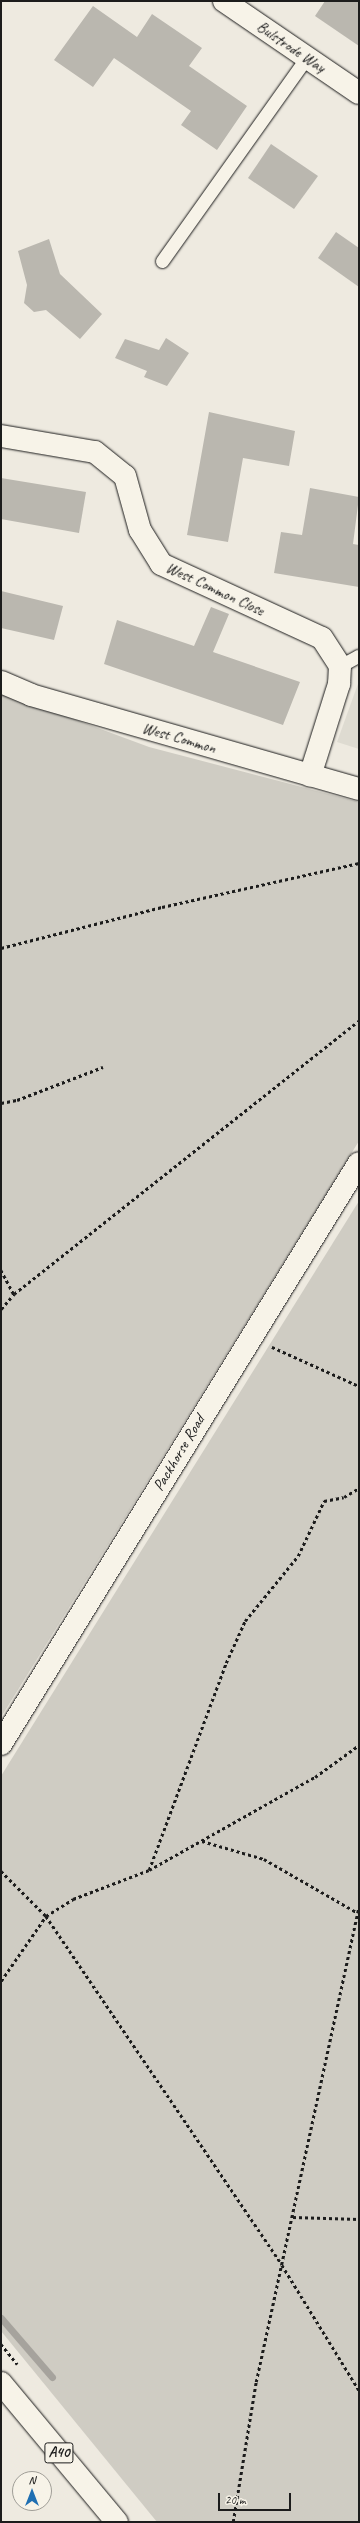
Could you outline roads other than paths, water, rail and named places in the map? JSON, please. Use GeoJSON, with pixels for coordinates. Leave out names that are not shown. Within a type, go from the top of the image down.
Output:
{"type":"FeatureCollection","features":[{"type":"Feature","properties":{"kind":"street","name":"Bulstrode Way"},"geometry":{"type":"LineString","coordinates":[[224,1],[359,93]]}},
{"type":"Feature","properties":{"kind":"street","name":"West Common Close"},"geometry":{"type":"LineString","coordinates":[[1,436],[94,452],[125,476],[140,530],[161,564],[322,638],[349,661],[339,684],[310,776]]}},
{"type":"Feature","properties":{"kind":"street","name":"West Common"},"geometry":{"type":"LineString","coordinates":[[1,682],[31,695],[359,789]]}},
{"type":"Feature","properties":{"kind":"street","name":"Packhorse Road"},"geometry":{"type":"LineString","coordinates":[[1,1744],[249,1338],[359,1163]]}},
{"type":"Feature","properties":{"kind":"street","name":"A40"},"geometry":{"type":"LineString","coordinates":[[1,2383],[117,2522]]}},
{"type":"Feature","properties":{"kind":"lane"},"geometry":{"type":"LineString","coordinates":[[162,261],[307,57]]}},
{"type":"Feature","properties":{"kind":"waterway"},"geometry":{"type":"LineString","coordinates":[[1,2318],[52,2377]]}}]}
